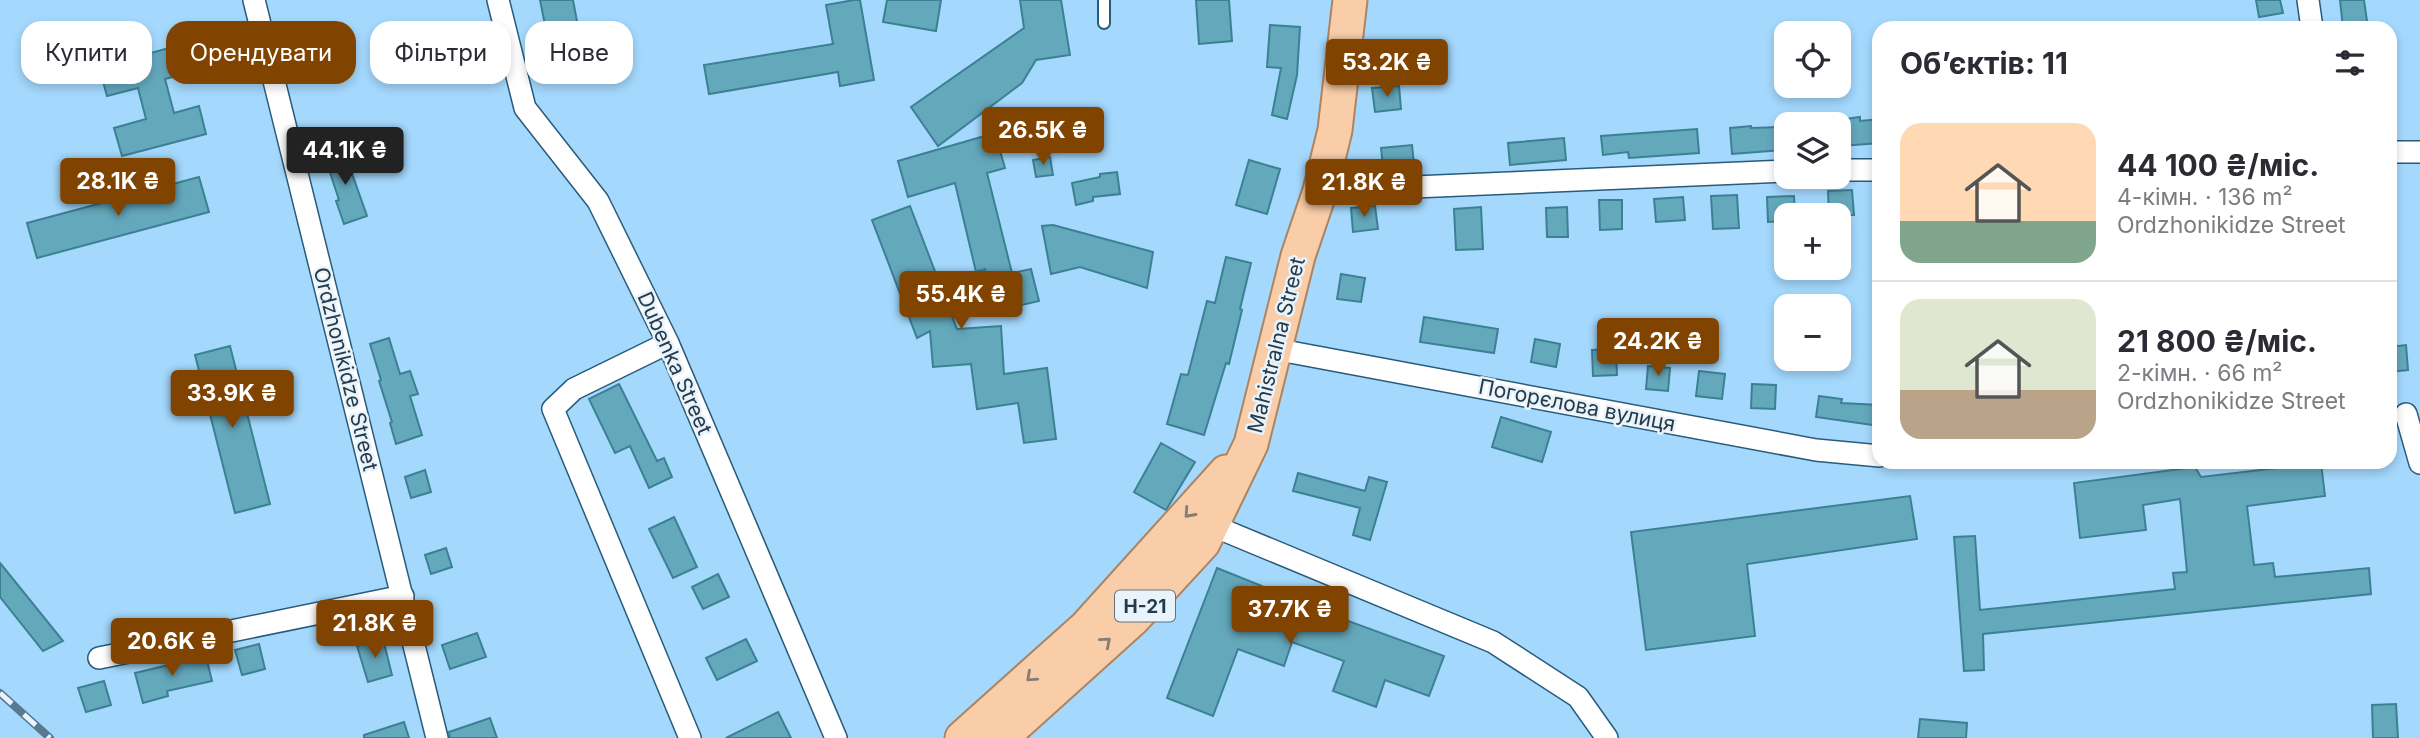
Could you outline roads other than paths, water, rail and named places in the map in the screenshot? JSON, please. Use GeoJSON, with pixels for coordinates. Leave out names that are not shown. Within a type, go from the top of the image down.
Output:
{"type":"FeatureCollection","features":[{"type":"Feature","properties":{"kind":"main road","name":"Mahistralna Street"},"geometry":{"type":"LineString","coordinates":[[1001,738],[1133,619],[1203,543],[1251,444],[1298,257],[1321,191],[1335,130],[1350,0]]}},
{"type":"Feature","properties":{"kind":"main road","name":"Mahistralna Street"},"geometry":{"type":"LineString","coordinates":[[962,738],[1086,627],[1251,444]]}},
{"type":"Feature","properties":{"kind":"street","name":"Ordzhonikidze Street"},"geometry":{"type":"LineString","coordinates":[[254,0],[437,738]]}},
{"type":"Feature","properties":{"kind":"street","name":"Dubenka Street"},"geometry":{"type":"LineString","coordinates":[[499,0],[525,108],[598,201],[668,343],[836,738]]}},
{"type":"Feature","properties":{"kind":"street"},"geometry":{"type":"LineString","coordinates":[[2308,0],[2311,21]]}},
{"type":"Feature","properties":{"kind":"street"},"geometry":{"type":"LineString","coordinates":[[2397,152],[2420,152]]}},
{"type":"Feature","properties":{"kind":"street"},"geometry":{"type":"LineString","coordinates":[[1851,170],[1872,170]]}},
{"type":"Feature","properties":{"kind":"street"},"geometry":{"type":"LineString","coordinates":[[1321,191],[1774,172]]}},
{"type":"Feature","properties":{"kind":"street"},"geometry":{"type":"LineString","coordinates":[[668,343],[574,389],[553,408],[690,738]]}},
{"type":"Feature","properties":{"kind":"street","name":"Погорєлова вулиця"},"geometry":{"type":"LineString","coordinates":[[1274,349],[1816,450],[1872,455]]}},
{"type":"Feature","properties":{"kind":"street"},"geometry":{"type":"LineString","coordinates":[[2406,413],[2420,463]]}},
{"type":"Feature","properties":{"kind":"street"},"geometry":{"type":"LineString","coordinates":[[1211,525],[1493,642],[1578,697],[1607,738]]}},
{"type":"Feature","properties":{"kind":"street"},"geometry":{"type":"LineString","coordinates":[[99,658],[403,596]]}},
{"type":"Feature","properties":{"kind":"lane"},"geometry":{"type":"LineString","coordinates":[[1104,0],[1104,23]]}},
{"type":"Feature","properties":{"kind":"railway"},"geometry":{"type":"LineString","coordinates":[[0,693],[50,738]]}}]}
